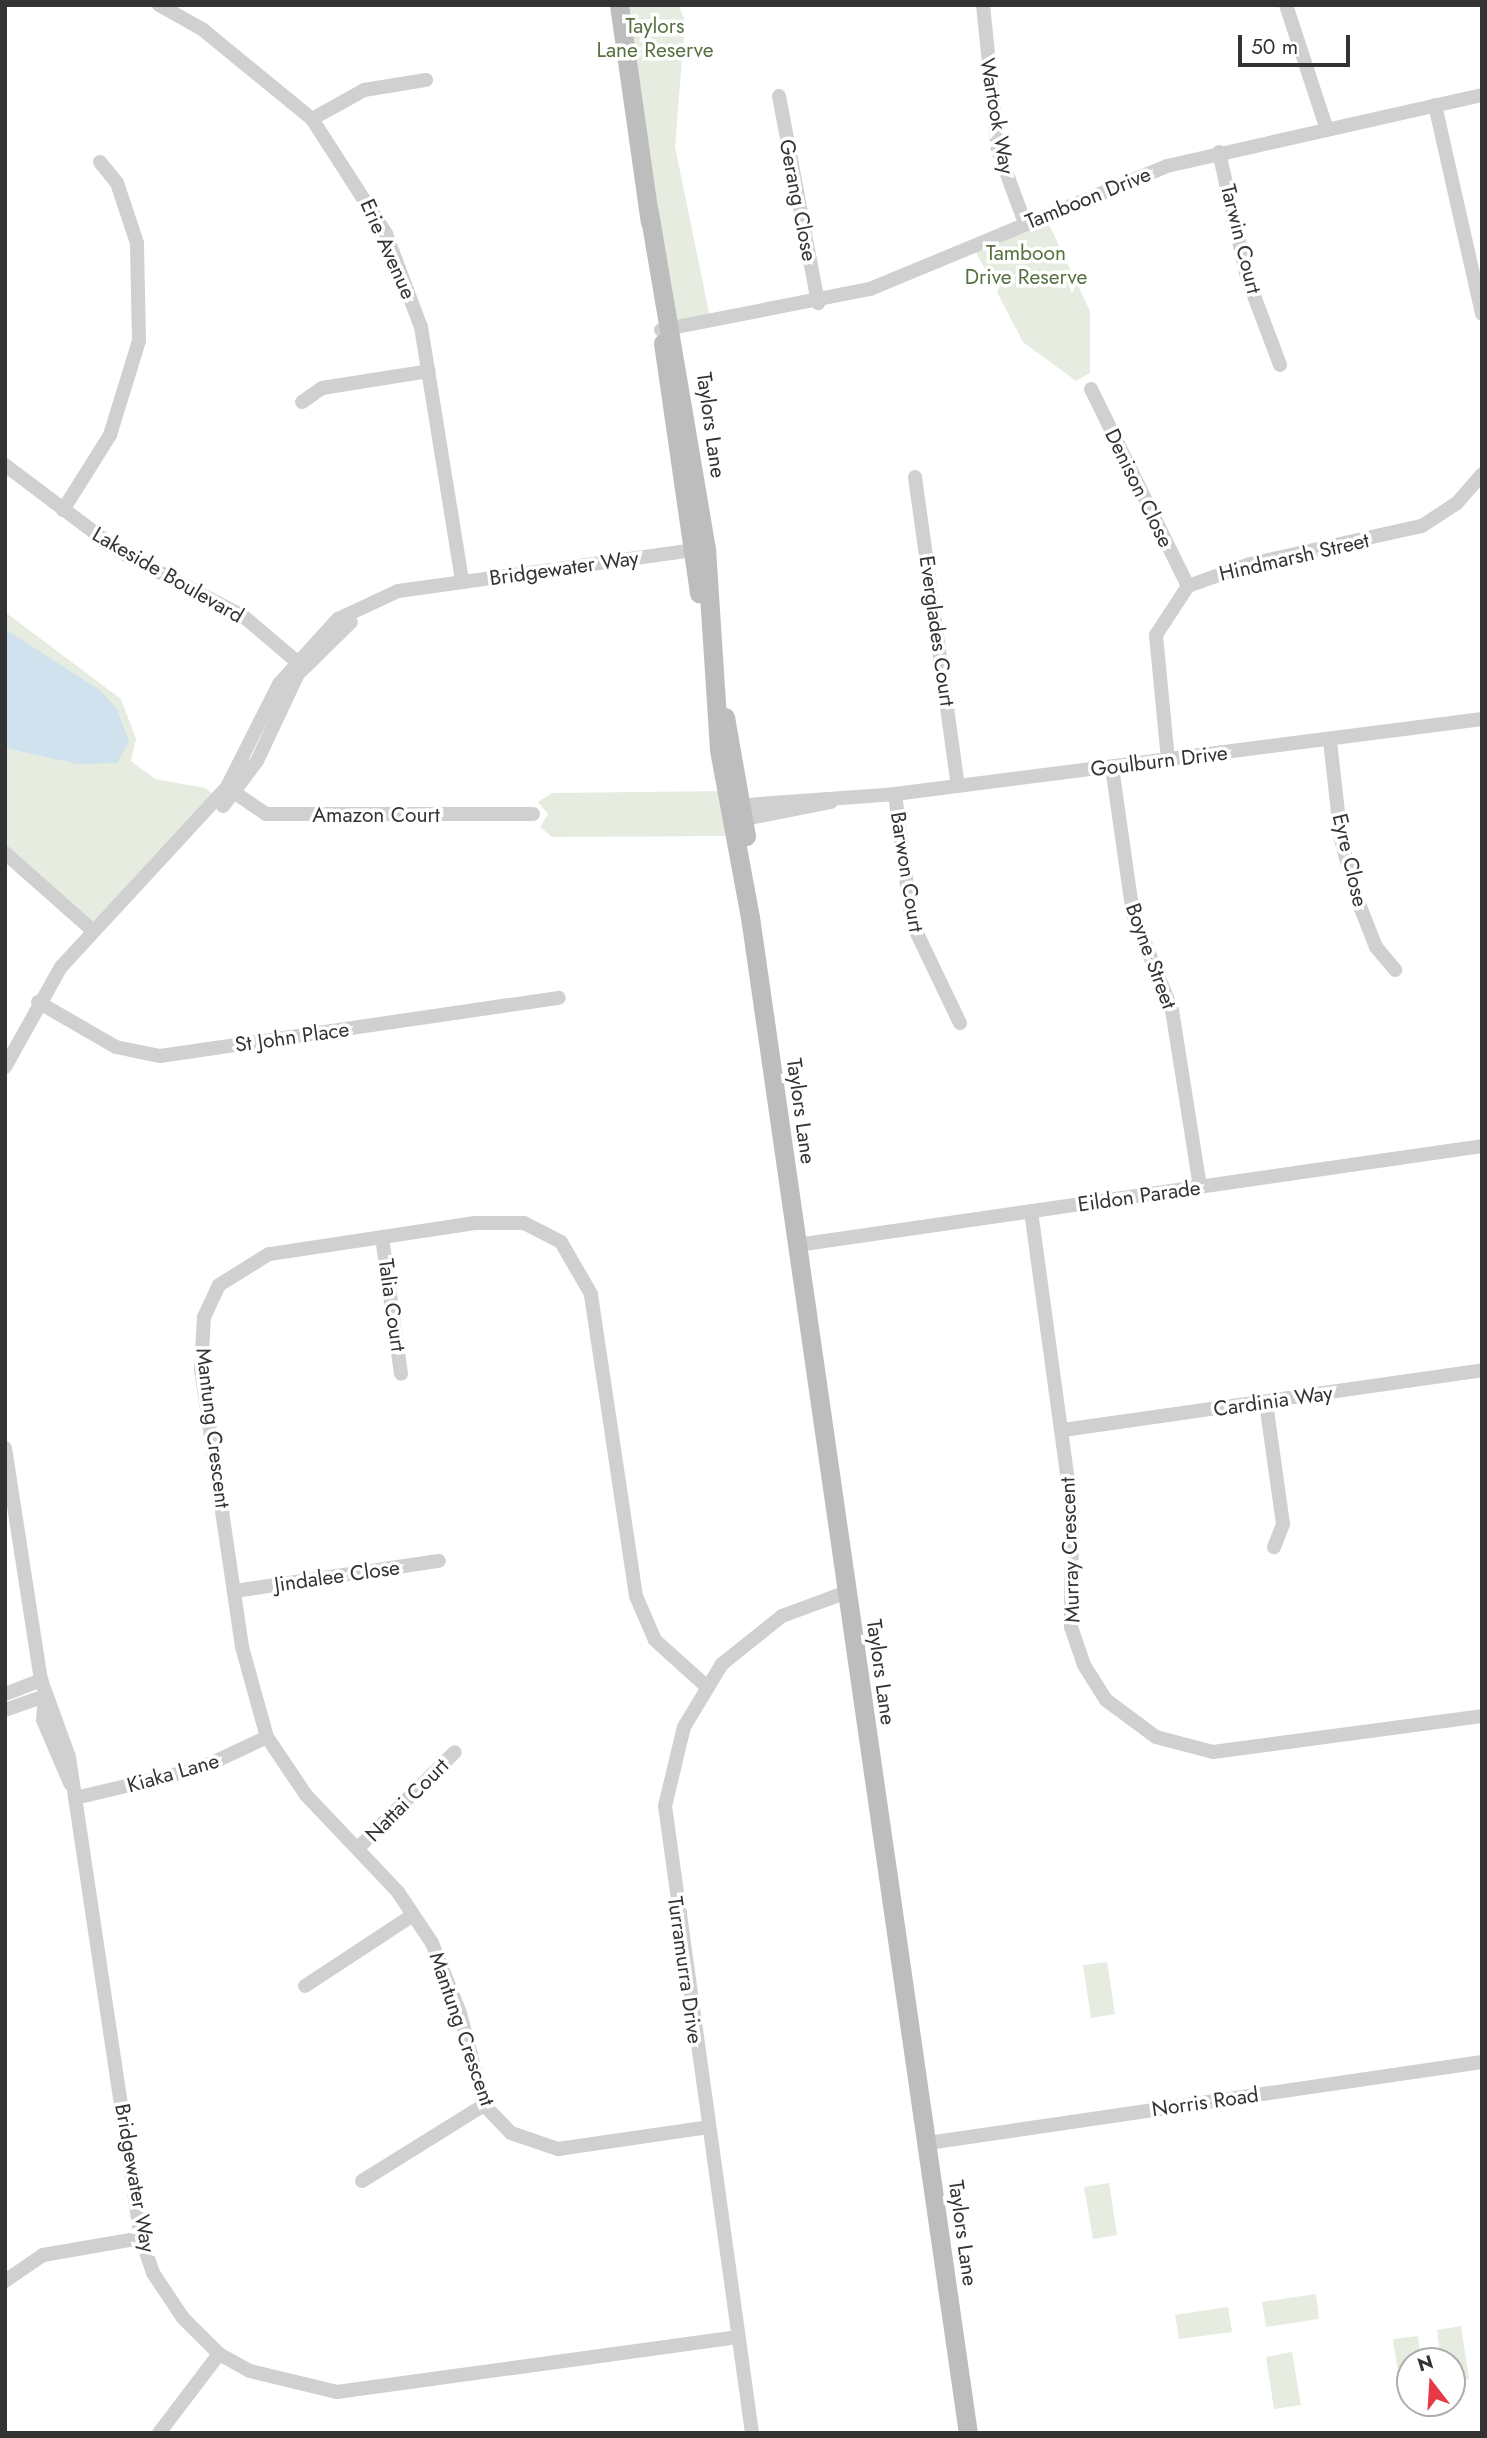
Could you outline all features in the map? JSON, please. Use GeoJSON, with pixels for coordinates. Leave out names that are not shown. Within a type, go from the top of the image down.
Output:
{"type":"FeatureCollection","features":[{"type":"Feature","properties":{"kind":"main road","name":"Taylors Lane"},"geometry":{"type":"LineString","coordinates":[[621,5],[968,2433]]}},
{"type":"Feature","properties":{"kind":"street","name":"Erie Avenue"},"geometry":{"type":"LineString","coordinates":[[159,5],[202,29],[312,119],[386,234],[411,295],[429,371],[463,582]]}},
{"type":"Feature","properties":{"kind":"street","name":"Wartook Way"},"geometry":{"type":"LineString","coordinates":[[983,5],[998,150],[1025,223]]}},
{"type":"Feature","properties":{"kind":"street"},"geometry":{"type":"LineString","coordinates":[[1286,5],[1326,127]]}},
{"type":"Feature","properties":{"kind":"street"},"geometry":{"type":"LineString","coordinates":[[312,119],[364,90],[426,80]]}},
{"type":"Feature","properties":{"kind":"street","name":"Tamboon Drive"},"geometry":{"type":"LineString","coordinates":[[667,329],[818,303],[920,271],[1116,184],[1219,152],[1482,95]]}},
{"type":"Feature","properties":{"kind":"street","name":"Gerang Close"},"geometry":{"type":"LineString","coordinates":[[779,96],[818,303]]}},
{"type":"Feature","properties":{"kind":"street"},"geometry":{"type":"LineString","coordinates":[[1435,105],[1482,314]]}},
{"type":"Feature","properties":{"kind":"street","name":"Tarwin Court"},"geometry":{"type":"LineString","coordinates":[[1219,152],[1247,277],[1280,365]]}},
{"type":"Feature","properties":{"kind":"street"},"geometry":{"type":"LineString","coordinates":[[63,510],[110,435],[139,341],[138,243],[122,193],[100,162]]}},
{"type":"Feature","properties":{"kind":"street"},"geometry":{"type":"LineString","coordinates":[[302,402],[322,388],[429,371]]}},
{"type":"Feature","properties":{"kind":"street","name":"Denison Close"},"geometry":{"type":"LineString","coordinates":[[1091,389],[1188,586]]}},
{"type":"Feature","properties":{"kind":"street","name":"Lakeside Boulevard"},"geometry":{"type":"LineString","coordinates":[[5,465],[63,510],[141,564],[229,607],[299,664]]}},
{"type":"Feature","properties":{"kind":"street","name":"Hindmarsh Street"},"geometry":{"type":"LineString","coordinates":[[1188,586],[1250,564],[1422,526],[1457,503],[1482,474]]}},
{"type":"Feature","properties":{"kind":"street","name":"Everglades Court"},"geometry":{"type":"LineString","coordinates":[[915,477],[958,786]]}},
{"type":"Feature","properties":{"kind":"street","name":"Bridgewater Way"},"geometry":{"type":"LineString","coordinates":[[5,1067],[38,1002],[92,930],[231,791],[299,664],[356,607],[422,588],[698,549]]}},
{"type":"Feature","properties":{"kind":"street"},"geometry":{"type":"LineString","coordinates":[[1168,760],[1156,635],[1188,586]]}},
{"type":"Feature","properties":{"kind":"street","name":"Goulburn Drive"},"geometry":{"type":"LineString","coordinates":[[736,813],[1330,741],[1482,719]]}},
{"type":"Feature","properties":{"kind":"street","name":"Eyre Close"},"geometry":{"type":"LineString","coordinates":[[1330,741],[1341,839],[1356,896],[1376,947],[1395,970]]}},
{"type":"Feature","properties":{"kind":"street","name":"Boyne Street"},"geometry":{"type":"LineString","coordinates":[[1112,767],[1133,915],[1172,1010],[1200,1187]]}},
{"type":"Feature","properties":{"kind":"street","name":"Amazon Court"},"geometry":{"type":"LineString","coordinates":[[231,791],[266,814],[533,814]]}},
{"type":"Feature","properties":{"kind":"street","name":"Barwon Court"},"geometry":{"type":"LineString","coordinates":[[895,794],[912,923],[960,1023]]}},
{"type":"Feature","properties":{"kind":"street"},"geometry":{"type":"LineString","coordinates":[[5,853],[92,930]]}},
{"type":"Feature","properties":{"kind":"street","name":"St John Place"},"geometry":{"type":"LineString","coordinates":[[38,1002],[116,1047],[160,1056],[559,998]]}},
{"type":"Feature","properties":{"kind":"street","name":"Eildon Parade"},"geometry":{"type":"LineString","coordinates":[[797,1245],[1482,1146]]}},
{"type":"Feature","properties":{"kind":"street","name":"Murray Crescent"},"geometry":{"type":"LineString","coordinates":[[1031,1212],[1063,1430],[1074,1531],[1071,1626],[1093,1684],[1121,1716],[1156,1737],[1213,1752],[1482,1716]]}},
{"type":"Feature","properties":{"kind":"street","name":"Mantung Crescent"},"geometry":{"type":"LineString","coordinates":[[706,1686],[655,1640],[636,1596],[591,1294],[575,1257],[545,1231],[502,1220],[269,1254],[240,1267],[212,1295],[201,1369],[253,1699],[267,1737],[306,1795],[358,1848],[413,1915],[453,1994],[484,2105],[511,2133],[558,2149],[708,2127]]}},
{"type":"Feature","properties":{"kind":"street","name":"Talia Court"},"geometry":{"type":"LineString","coordinates":[[382,1237],[401,1374]]}},
{"type":"Feature","properties":{"kind":"street","name":"Cardinia Way"},"geometry":{"type":"LineString","coordinates":[[1063,1430],[1482,1370]]}},
{"type":"Feature","properties":{"kind":"street"},"geometry":{"type":"LineString","coordinates":[[1266,1403],[1283,1524],[1274,1547]]}},
{"type":"Feature","properties":{"kind":"street","name":"Bridgewater Way"},"geometry":{"type":"LineString","coordinates":[[5,1448],[45,1696],[43,1720],[74,1793],[141,2238],[167,2297],[219,2354],[281,2384],[337,2392],[738,2337]]}},
{"type":"Feature","properties":{"kind":"street","name":"Jindalee Close"},"geometry":{"type":"LineString","coordinates":[[235,1591],[439,1561]]}},
{"type":"Feature","properties":{"kind":"street","name":"Turramurra Drive"},"geometry":{"type":"LineString","coordinates":[[752,2433],[665,1806],[675,1750],[706,1686],[761,1630],[800,1607],[847,1592]]}},
{"type":"Feature","properties":{"kind":"street"},"geometry":{"type":"LineString","coordinates":[[5,1694],[41,1681]]}},
{"type":"Feature","properties":{"kind":"street"},"geometry":{"type":"LineString","coordinates":[[5,1710],[45,1696]]}},
{"type":"Feature","properties":{"kind":"street","name":"Kiaka Lane"},"geometry":{"type":"LineString","coordinates":[[74,1793],[199,1769],[267,1737]]}},
{"type":"Feature","properties":{"kind":"street","name":"Nattai Court"},"geometry":{"type":"LineString","coordinates":[[358,1848],[456,1752]]}},
{"type":"Feature","properties":{"kind":"street"},"geometry":{"type":"LineString","coordinates":[[305,1986],[413,1915]]}},
{"type":"Feature","properties":{"kind":"street","name":"Norris Road"},"geometry":{"type":"LineString","coordinates":[[928,2143],[1482,2062]]}},
{"type":"Feature","properties":{"kind":"street"},"geometry":{"type":"LineString","coordinates":[[362,2181],[484,2105]]}},
{"type":"Feature","properties":{"kind":"street"},"geometry":{"type":"LineString","coordinates":[[5,2281],[43,2255],[141,2238]]}},
{"type":"Feature","properties":{"kind":"street"},"geometry":{"type":"LineString","coordinates":[[159,2433],[219,2354]]}},
{"type":"Feature","properties":{"kind":"green space","name":"Taylors Lane Reserve"},"geometry":{"type":"Polygon","coordinates":[[[624,5],[679,5],[685,22],[675,147],[711,322],[672,328],[624,5]]]}},
{"type":"Feature","properties":{"kind":"green space","name":"Tamboon Drive Reserve"},"geometry":{"type":"Polygon","coordinates":[[[1044,214],[1090,311],[1090,373],[1076,381],[1023,342],[974,248],[1044,214]]]}},
{"type":"Feature","properties":{"kind":"green space"},"geometry":{"type":"Polygon","coordinates":[[[5,612],[121,699],[136,739],[131,761],[155,779],[205,788],[218,798],[92,930],[5,853],[5,612]]]}},
{"type":"Feature","properties":{"kind":"green space"},"geometry":{"type":"Polygon","coordinates":[[[725,791],[732,836],[552,837],[540,827],[548,814],[538,802],[552,793],[725,791]]]}},
{"type":"Feature","properties":{"kind":"green space"},"geometry":{"type":"Polygon","coordinates":[[[1107,1962],[1115,2014],[1091,2018],[1083,1965],[1107,1962]]]}},
{"type":"Feature","properties":{"kind":"green space"},"geometry":{"type":"Polygon","coordinates":[[[1109,2183],[1117,2235],[1093,2239],[1084,2187],[1109,2183]]]}},
{"type":"Feature","properties":{"kind":"green space"},"geometry":{"type":"Polygon","coordinates":[[[1316,2294],[1319,2319],[1266,2327],[1262,2302],[1316,2294]]]}},
{"type":"Feature","properties":{"kind":"green space"},"geometry":{"type":"Polygon","coordinates":[[[1228,2307],[1232,2332],[1179,2339],[1175,2315],[1228,2307]]]}},
{"type":"Feature","properties":{"kind":"green space"},"geometry":{"type":"Polygon","coordinates":[[[1461,2326],[1464,2347],[1439,2347],[1437,2330],[1461,2326]]]}},
{"type":"Feature","properties":{"kind":"green space"},"geometry":{"type":"Polygon","coordinates":[[[1418,2336],[1419,2347],[1396,2347],[1396,2359],[1393,2339],[1418,2336]]]}},
{"type":"Feature","properties":{"kind":"green space"},"geometry":{"type":"Polygon","coordinates":[[[1292,2352],[1301,2405],[1274,2409],[1266,2357],[1292,2352]]]}},
{"type":"Feature","properties":{"kind":"water"},"geometry":{"type":"Polygon","coordinates":[[[5,629],[101,691],[117,709],[129,742],[117,763],[78,764],[5,748],[5,629]]]}}]}
